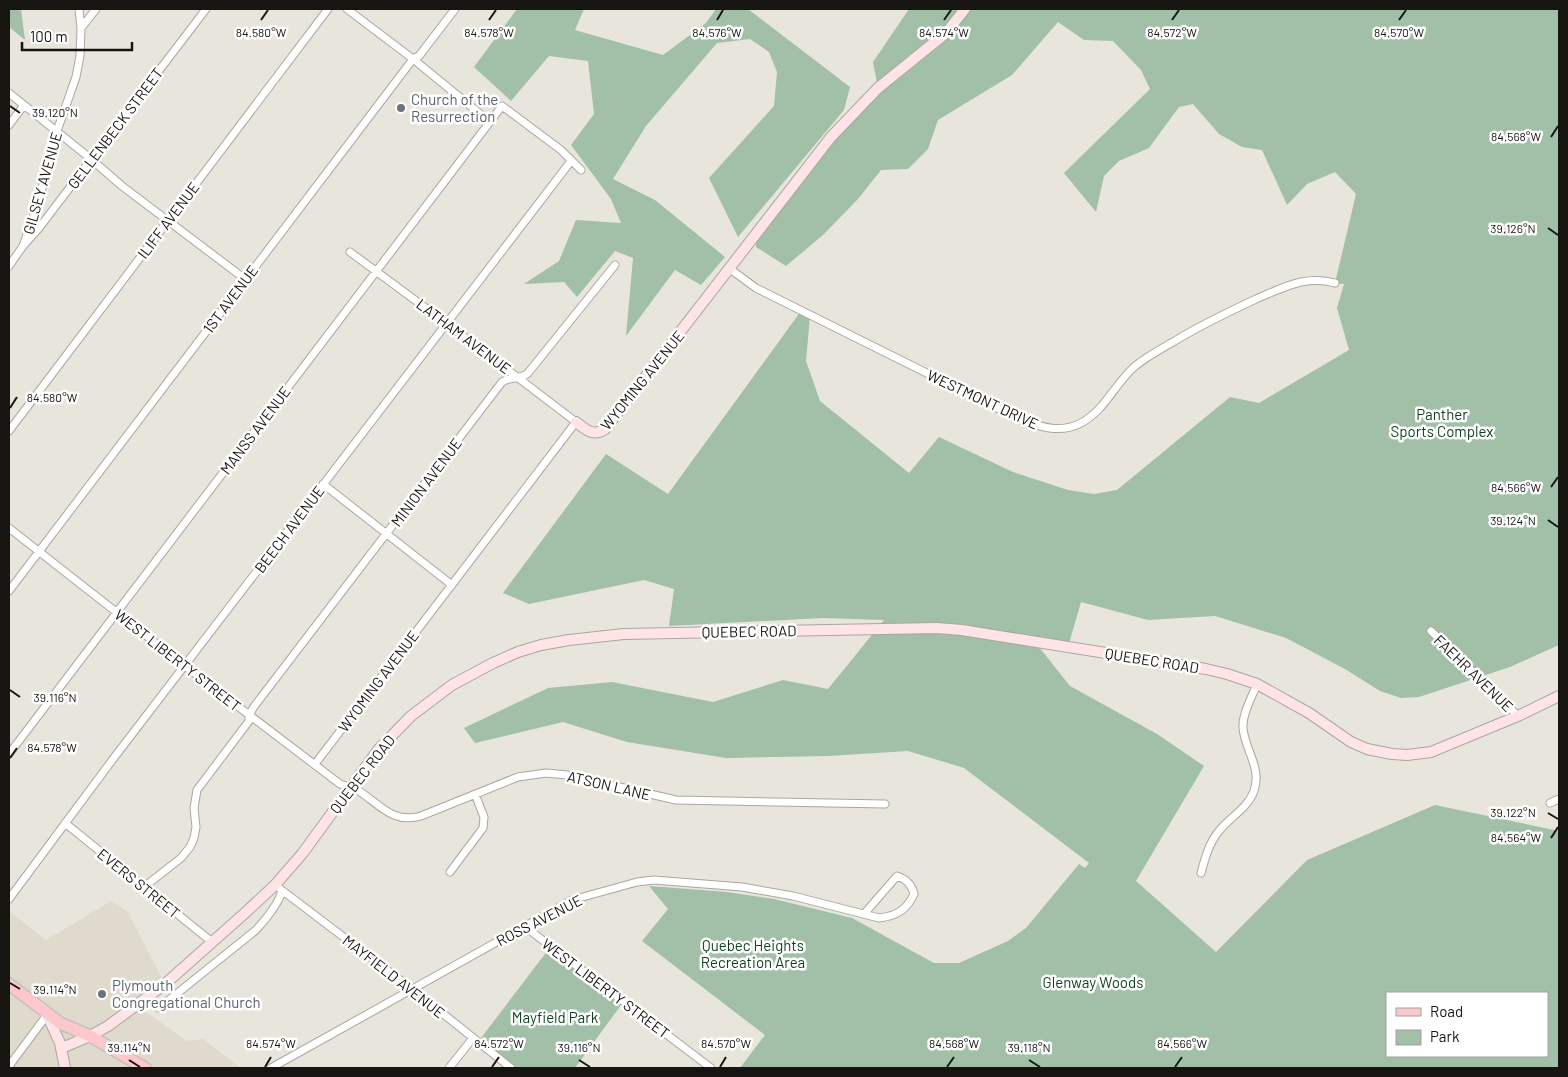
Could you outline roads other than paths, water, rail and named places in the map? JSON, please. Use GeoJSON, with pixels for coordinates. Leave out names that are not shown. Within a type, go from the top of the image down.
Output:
{"type":"FeatureCollection","features":[{"type":"Feature","properties":{"kind":"main road"},"geometry":{"type":"LineString","coordinates":[[9,984],[47,1015],[90,1036],[144,1068]]}},
{"type":"Feature","properties":{"kind":"street","name":"GILSEY AVENUE"},"geometry":{"type":"LineString","coordinates":[[9,266],[23,246],[37,207],[57,131],[76,77],[80,56],[81,28],[79,9]]}},
{"type":"Feature","properties":{"kind":"street"},"geometry":{"type":"LineString","coordinates":[[81,28],[96,9]]}},
{"type":"Feature","properties":{"kind":"street","name":"GELLENBECK STREET"},"geometry":{"type":"LineString","coordinates":[[23,246],[39,228],[206,9]]}},
{"type":"Feature","properties":{"kind":"street","name":"ILIFF AVENUE"},"geometry":{"type":"LineString","coordinates":[[9,431],[328,9]]}},
{"type":"Feature","properties":{"kind":"street"},"geometry":{"type":"LineString","coordinates":[[347,9],[413,59],[490,122]]}},
{"type":"Feature","properties":{"kind":"street","name":"1ST AVENUE"},"geometry":{"type":"LineString","coordinates":[[9,591],[413,59],[419,56],[454,9]]}},
{"type":"Feature","properties":{"kind":"street","name":"WYOMING AVENUE"},"geometry":{"type":"LineString","coordinates":[[315,764],[576,422],[588,432],[601,432],[605,429],[831,137],[878,88],[946,33],[965,9]]}},
{"type":"Feature","properties":{"kind":"street"},"geometry":{"type":"LineString","coordinates":[[9,94],[91,158],[122,186],[245,279]]}},
{"type":"Feature","properties":{"kind":"street"},"geometry":{"type":"LineString","coordinates":[[9,124],[24,105]]}},
{"type":"Feature","properties":{"kind":"street","name":"MANSS AVENUE"},"geometry":{"type":"LineString","coordinates":[[9,754],[502,106],[561,150],[570,160]]}},
{"type":"Feature","properties":{"kind":"street"},"geometry":{"type":"LineString","coordinates":[[570,160],[581,170]]}},
{"type":"Feature","properties":{"kind":"street","name":"BEECH AVENUE"},"geometry":{"type":"LineString","coordinates":[[9,899],[570,160]]}},
{"type":"Feature","properties":{"kind":"street","name":"LATHAM AVENUE"},"geometry":{"type":"LineString","coordinates":[[350,252],[446,322],[576,422]]}},
{"type":"Feature","properties":{"kind":"street","name":"MINION AVENUE"},"geometry":{"type":"LineString","coordinates":[[144,887],[190,848],[196,827],[194,808],[197,790],[249,721],[253,708],[502,382],[528,373],[615,265]]}},
{"type":"Feature","properties":{"kind":"street","name":"WESTMONT DRIVE"},"geometry":{"type":"LineString","coordinates":[[730,269],[756,288],[810,316],[1023,421],[1053,429],[1073,426],[1088,419],[1103,405],[1114,388],[1135,366],[1199,327],[1282,288],[1303,282],[1324,280],[1335,283]]}},
{"type":"Feature","properties":{"kind":"street"},"geometry":{"type":"LineString","coordinates":[[323,484],[452,586]]}},
{"type":"Feature","properties":{"kind":"street","name":"WEST LIBERTY STREET"},"geometry":{"type":"LineString","coordinates":[[9,528],[250,716],[340,784],[350,788]]}},
{"type":"Feature","properties":{"kind":"street","name":"QUEBEC ROAD"},"geometry":{"type":"LineString","coordinates":[[62,1048],[108,1026],[165,984],[212,942],[278,888],[378,750],[418,710],[452,686],[481,669],[518,652],[541,645],[596,636],[634,634],[937,628],[962,630],[1206,669],[1257,684],[1308,713],[1351,742],[1392,754],[1407,755],[1431,752],[1518,716],[1559,696]]}},
{"type":"Feature","properties":{"kind":"street","name":"FAEHR AVENUE"},"geometry":{"type":"LineString","coordinates":[[1431,631],[1518,716]]}},
{"type":"Feature","properties":{"kind":"street"},"geometry":{"type":"LineString","coordinates":[[1201,873],[1212,840],[1247,804],[1254,790],[1256,768],[1245,742],[1243,721],[1257,684]]}},
{"type":"Feature","properties":{"kind":"street","name":"ATSON LANE"},"geometry":{"type":"LineString","coordinates":[[350,788],[356,790],[393,816],[407,819],[420,816],[518,777],[546,773],[567,775],[676,800],[885,804]]}},
{"type":"Feature","properties":{"kind":"street"},"geometry":{"type":"LineString","coordinates":[[450,872],[483,828],[484,818],[475,794]]}},
{"type":"Feature","properties":{"kind":"street"},"geometry":{"type":"LineString","coordinates":[[1550,803],[1559,799]]}},
{"type":"Feature","properties":{"kind":"street","name":"EVERS STREET"},"geometry":{"type":"LineString","coordinates":[[65,824],[212,942]]}},
{"type":"Feature","properties":{"kind":"street","name":"ROSS AVENUE"},"geometry":{"type":"LineString","coordinates":[[271,1068],[524,926],[582,896],[637,882],[654,880],[742,887],[793,896],[879,918],[896,914],[905,909],[914,894],[911,886],[903,878],[897,876],[864,914]]}},
{"type":"Feature","properties":{"kind":"street","name":"QUEBEC ROAD"},"geometry":{"type":"LineString","coordinates":[[159,1008],[256,930],[281,896],[278,888]]}},
{"type":"Feature","properties":{"kind":"street","name":"MAYFIELD AVENUE"},"geometry":{"type":"LineString","coordinates":[[278,888],[412,989],[511,1068]]}},
{"type":"Feature","properties":{"kind":"street","name":"WEST LIBERTY STREET"},"geometry":{"type":"LineString","coordinates":[[524,926],[711,1068]]}},
{"type":"Feature","properties":{"kind":"street"},"geometry":{"type":"LineString","coordinates":[[9,1066],[47,1015],[62,1048],[64,1068]]}},
{"type":"Feature","properties":{"kind":"street"},"geometry":{"type":"LineString","coordinates":[[449,1068],[473,1038]]}},
{"type":"Feature","properties":{"kind":"place","name":"Church of the Resurrection"},"geometry":{"type":"Point","coordinates":[401,108]}},
{"type":"Feature","properties":{"kind":"place","name":"Plymouth Congregational Church"},"geometry":{"type":"Point","coordinates":[102,994]}},
{"type":"Feature","properties":{"kind":"park label","name":"Panther Sports Complex"},"geometry":{"type":"Point","coordinates":[1442,422]}},
{"type":"Feature","properties":{"kind":"park label","name":"Quebec Heights Recreation Area"},"geometry":{"type":"Point","coordinates":[753,954]}},
{"type":"Feature","properties":{"kind":"park label","name":"Glenway Woods"},"geometry":{"type":"Point","coordinates":[1093,982]}},
{"type":"Feature","properties":{"kind":"park label","name":"Mayfield Park"},"geometry":{"type":"Point","coordinates":[555,1017]}}]}
